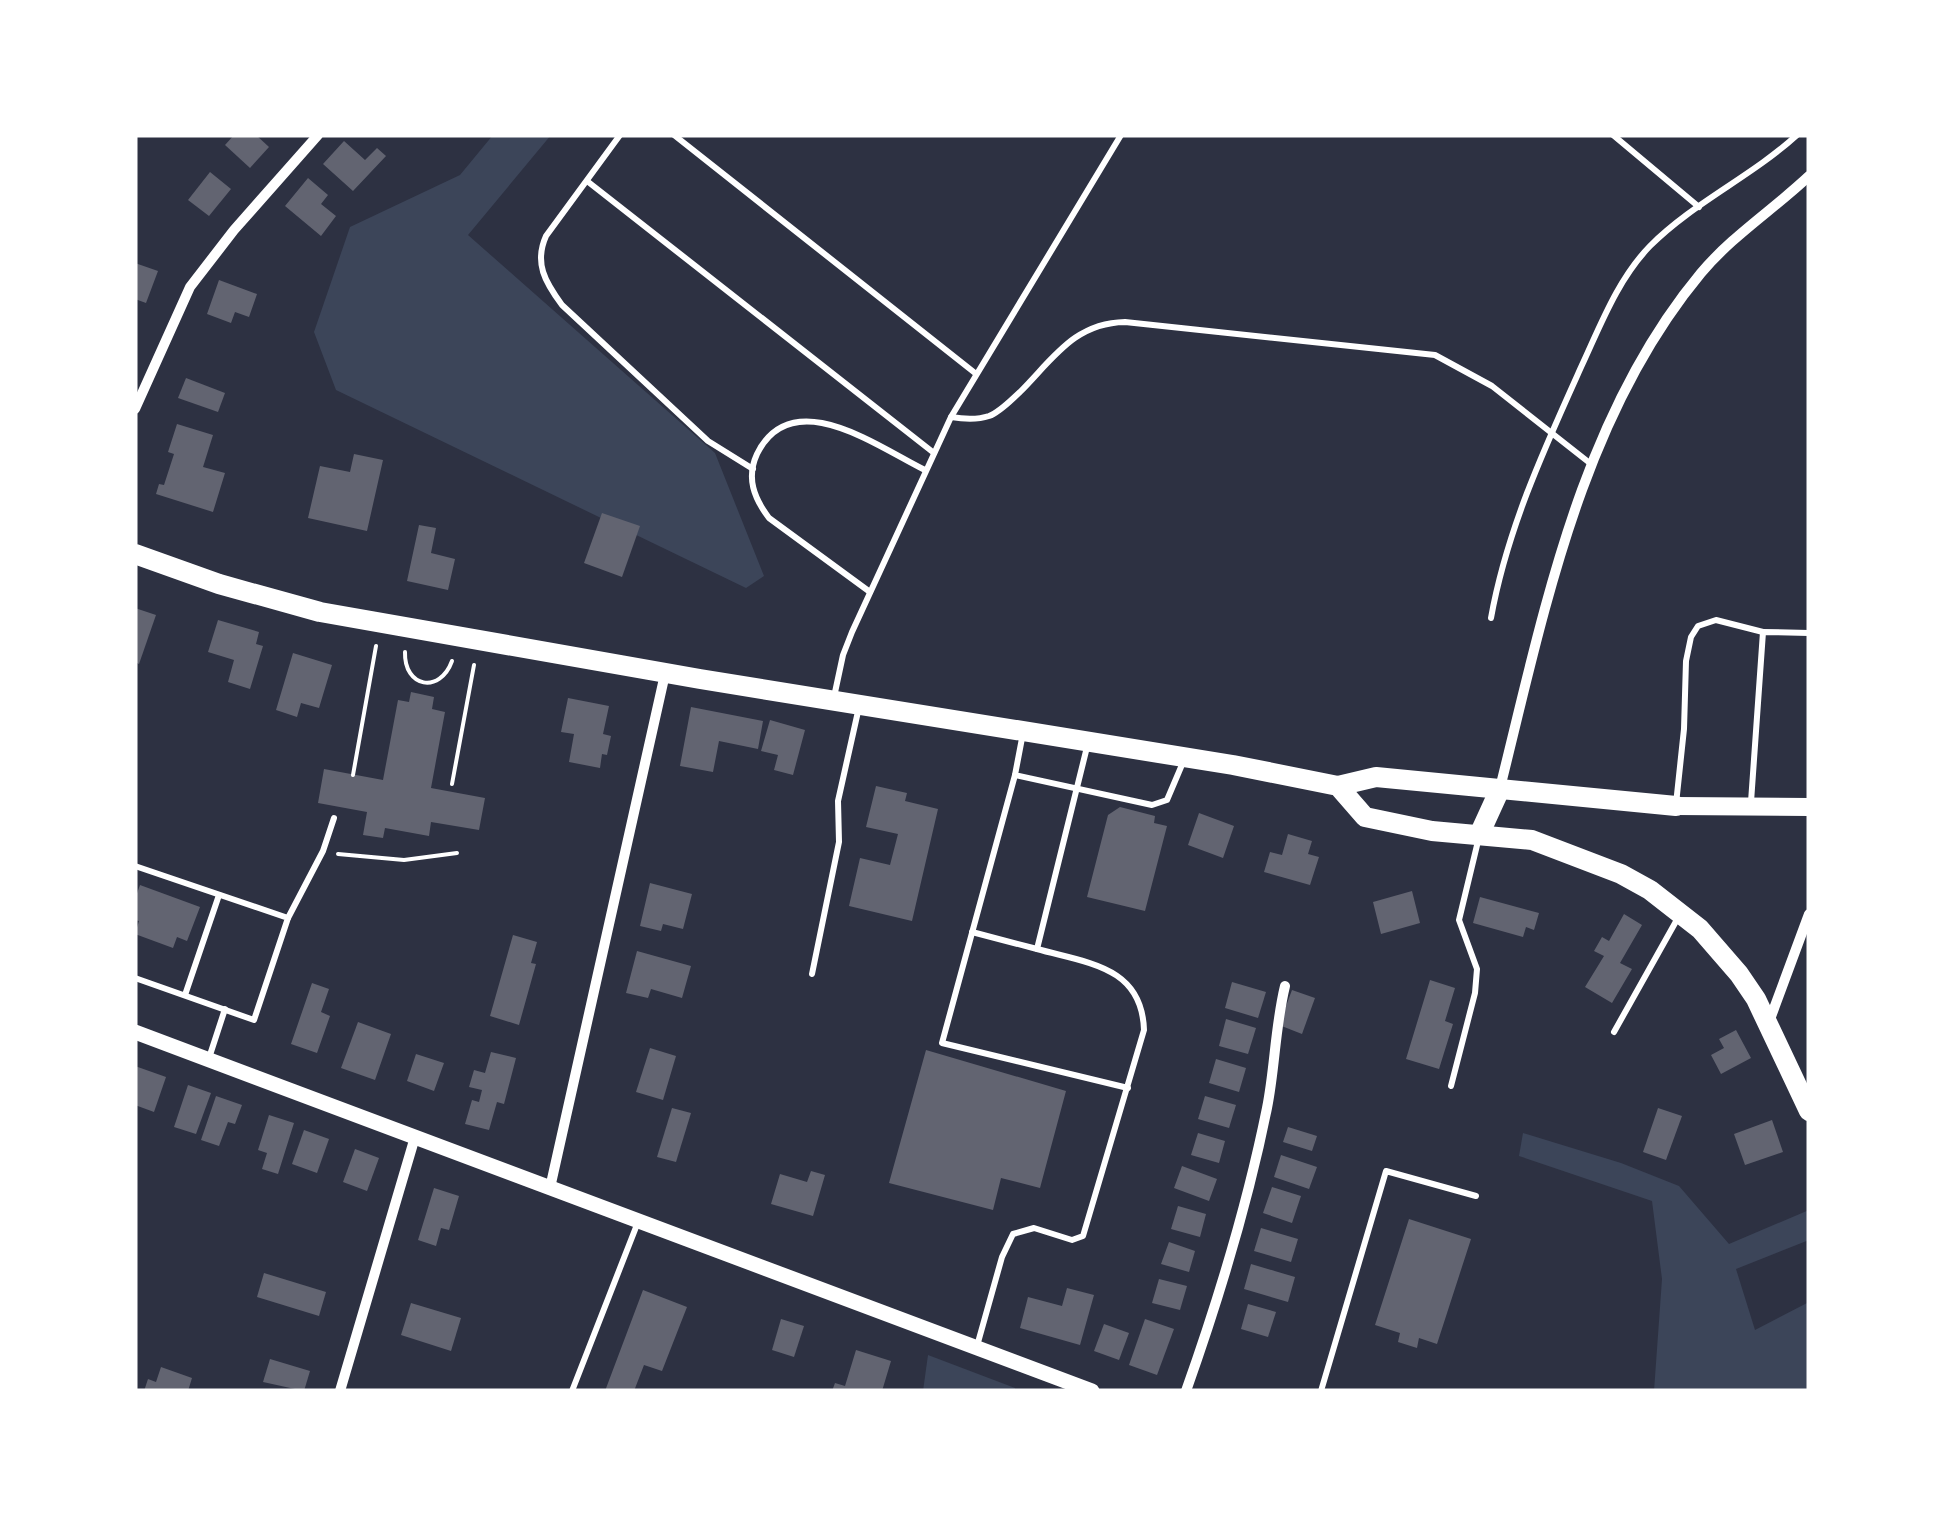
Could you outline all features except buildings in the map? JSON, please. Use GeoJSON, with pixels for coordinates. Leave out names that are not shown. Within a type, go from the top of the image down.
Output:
{"type":"FeatureCollection","features":[{"type":"Feature","properties":{"kind":"main road"},"geometry":{"type":"LineString","coordinates":[[135,554],[219,584],[320,612],[1338,786],[1376,777],[1676,806],[1809,807]]}},
{"type":"Feature","properties":{"kind":"main road"},"geometry":{"type":"LineString","coordinates":[[1338,786],[1365,817],[1432,831],[1532,840],[1590,861],[1650,890],[1681,912],[1739,974],[1769,1023],[1809,1111]]}},
{"type":"Feature","properties":{"kind":"main road"},"geometry":{"type":"LineString","coordinates":[[1480,836],[1500,789]]}},
{"type":"Feature","properties":{"kind":"street"},"geometry":{"type":"LineString","coordinates":[[135,408],[190,287],[234,230],[318,135]]}},
{"type":"Feature","properties":{"kind":"street"},"geometry":{"type":"LineString","coordinates":[[1500,789],[1558,562],[1592,464],[1634,378],[1677,305],[1726,248],[1809,176]]}},
{"type":"Feature","properties":{"kind":"street"},"geometry":{"type":"LineString","coordinates":[[550,1188],[665,672]]}},
{"type":"Feature","properties":{"kind":"street"},"geometry":{"type":"LineString","coordinates":[[1769,1023],[1809,914]]}},
{"type":"Feature","properties":{"kind":"street"},"geometry":{"type":"LineString","coordinates":[[1186,1391],[1212,1312],[1264,1121],[1276,1022],[1285,986]]}},
{"type":"Feature","properties":{"kind":"street"},"geometry":{"type":"LineString","coordinates":[[135,1032],[1092,1391]]}},
{"type":"Feature","properties":{"kind":"street"},"geometry":{"type":"LineString","coordinates":[[340,1391],[415,1137]]}},
{"type":"Feature","properties":{"kind":"lane"},"geometry":{"type":"LineString","coordinates":[[620,135],[558,218],[540,249],[540,266],[547,284],[562,304],[708,441],[753,470]]}},
{"type":"Feature","properties":{"kind":"lane"},"geometry":{"type":"LineString","coordinates":[[674,135],[975,373]]}},
{"type":"Feature","properties":{"kind":"lane"},"geometry":{"type":"LineString","coordinates":[[834,701],[843,655],[951,417],[1120,135]]}},
{"type":"Feature","properties":{"kind":"lane"},"geometry":{"type":"LineString","coordinates":[[1613,135],[1699,207]]}},
{"type":"Feature","properties":{"kind":"lane"},"geometry":{"type":"LineString","coordinates":[[1491,618],[1510,540],[1552,433],[1618,289],[1658,238],[1797,135]]}},
{"type":"Feature","properties":{"kind":"lane"},"geometry":{"type":"LineString","coordinates":[[587,181],[934,453]]}},
{"type":"Feature","properties":{"kind":"lane"},"geometry":{"type":"LineString","coordinates":[[951,417],[991,416],[1080,333],[1103,322],[1125,322],[1435,355],[1492,386],[1592,464]]}},
{"type":"Feature","properties":{"kind":"lane"},"geometry":{"type":"LineString","coordinates":[[870,592],[769,518],[757,502],[751,484],[758,454],[783,425],[812,420],[836,427],[926,470]]}},
{"type":"Feature","properties":{"kind":"lane"},"geometry":{"type":"LineString","coordinates":[[1676,806],[1686,661],[1691,637],[1698,626],[1716,620],[1763,632],[1809,633]]}},
{"type":"Feature","properties":{"kind":"lane"},"geometry":{"type":"LineString","coordinates":[[1750,808],[1763,632]]}},
{"type":"Feature","properties":{"kind":"lane"},"geometry":{"type":"LineString","coordinates":[[812,974],[839,842],[838,801],[859,706]]}},
{"type":"Feature","properties":{"kind":"lane"},"geometry":{"type":"LineString","coordinates":[[1024,732],[942,1042],[1128,1088]]}},
{"type":"Feature","properties":{"kind":"lane"},"geometry":{"type":"LineString","coordinates":[[1037,949],[1088,742]]}},
{"type":"Feature","properties":{"kind":"lane"},"geometry":{"type":"LineString","coordinates":[[1015,774],[1152,805],[1167,800],[1185,758]]}},
{"type":"Feature","properties":{"kind":"lane"},"geometry":{"type":"LineString","coordinates":[[135,978],[254,1020],[288,918],[324,851],[334,818]]}},
{"type":"Feature","properties":{"kind":"lane"},"geometry":{"type":"LineString","coordinates":[[1451,1086],[1475,993],[1477,969],[1458,920],[1480,836]]}},
{"type":"Feature","properties":{"kind":"lane"},"geometry":{"type":"LineString","coordinates":[[135,866],[288,918]]}},
{"type":"Feature","properties":{"kind":"lane"},"geometry":{"type":"LineString","coordinates":[[185,995],[219,895]]}},
{"type":"Feature","properties":{"kind":"lane"},"geometry":{"type":"LineString","coordinates":[[1614,1032],[1681,912]]}},
{"type":"Feature","properties":{"kind":"lane"},"geometry":{"type":"LineString","coordinates":[[972,932],[1096,966],[1122,978],[1135,992],[1143,1010],[1144,1030],[1083,1236],[1072,1240],[1034,1228],[1014,1234],[1002,1257],[976,1347]]}},
{"type":"Feature","properties":{"kind":"lane"},"geometry":{"type":"LineString","coordinates":[[208,1060],[225,1010]]}},
{"type":"Feature","properties":{"kind":"lane"},"geometry":{"type":"LineString","coordinates":[[1321,1391],[1386,1171],[1476,1196]]}},
{"type":"Feature","properties":{"kind":"lane"},"geometry":{"type":"LineString","coordinates":[[572,1391],[638,1221]]}},
{"type":"Feature","properties":{"kind":"path"},"geometry":{"type":"LineString","coordinates":[[353,774],[376,646]]}},
{"type":"Feature","properties":{"kind":"path"},"geometry":{"type":"LineString","coordinates":[[405,652],[410,675],[419,681],[432,683],[442,678],[452,660]]}},
{"type":"Feature","properties":{"kind":"path"},"geometry":{"type":"LineString","coordinates":[[452,784],[474,664]]}},
{"type":"Feature","properties":{"kind":"path"},"geometry":{"type":"LineString","coordinates":[[324,851],[404,860],[456,853]]}},
{"type":"Feature","properties":{"kind":"shaded area"},"geometry":{"type":"Polygon","coordinates":[[[493,135],[551,135],[468,235],[715,453],[764,576],[746,588],[336,390],[314,332],[350,227],[460,175],[493,135]]]}},
{"type":"Feature","properties":{"kind":"shaded area"},"geometry":{"type":"Polygon","coordinates":[[[1523,1133],[1621,1163],[1679,1186],[1729,1244],[1809,1210],[1809,1240],[1736,1269],[1755,1330],[1809,1302],[1809,1391],[1654,1391],[1662,1279],[1652,1201],[1519,1156],[1523,1133]]]}},
{"type":"Feature","properties":{"kind":"shaded area"},"geometry":{"type":"Polygon","coordinates":[[[928,1355],[1015,1388],[1015,1391],[923,1391],[928,1355]]]}}]}
